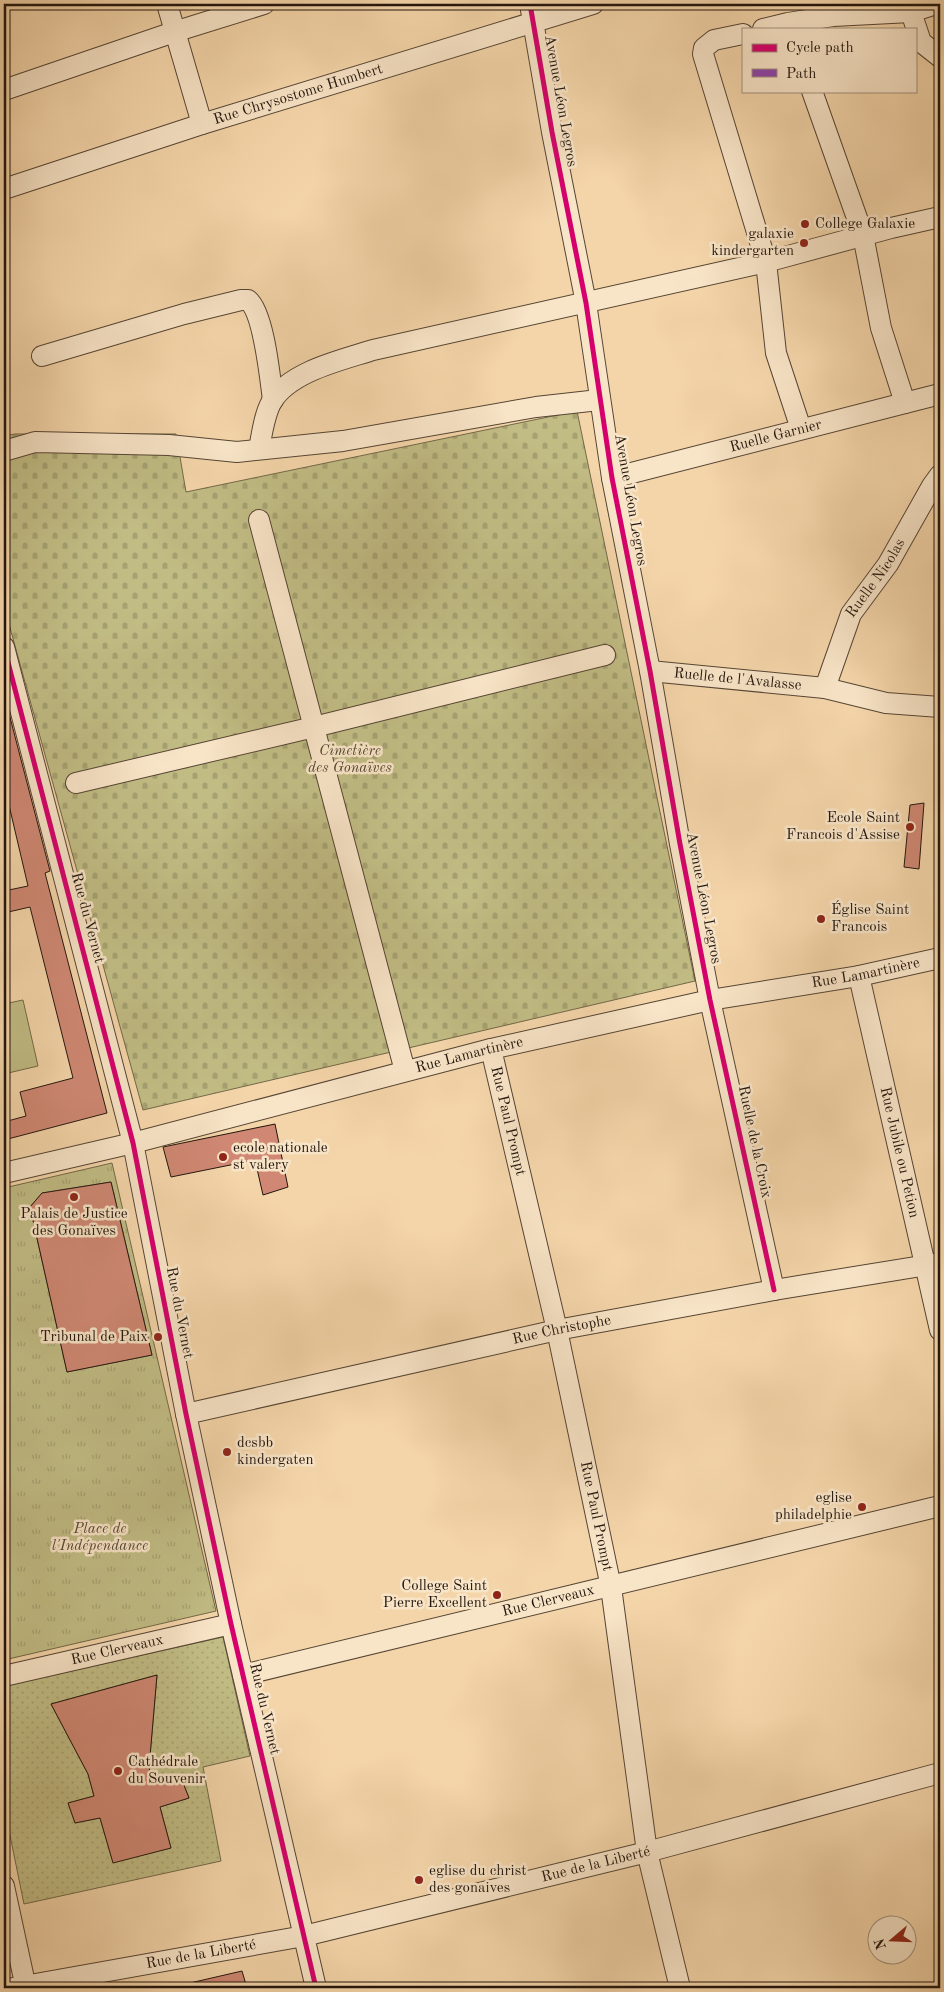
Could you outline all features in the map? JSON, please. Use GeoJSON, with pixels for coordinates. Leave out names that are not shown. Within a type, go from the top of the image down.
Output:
{"type":"FeatureCollection","features":[{"type":"Feature","properties":{"kind":"street"},"geometry":{"type":"LineString","coordinates":[[167,4],[202,124]]}},
{"type":"Feature","properties":{"kind":"street"},"geometry":{"type":"LineString","coordinates":[[4,90],[174,32],[264,4]]}},
{"type":"Feature","properties":{"kind":"street","name":"Rue Chrysostome Humbert"},"geometry":{"type":"LineString","coordinates":[[4,190],[532,14],[593,4]]}},
{"type":"Feature","properties":{"kind":"street"},"geometry":{"type":"LineString","coordinates":[[772,28],[832,16],[911,12],[936,4]]}},
{"type":"Feature","properties":{"kind":"street"},"geometry":{"type":"LineString","coordinates":[[911,12],[921,42],[940,57]]}},
{"type":"Feature","properties":{"kind":"street","name":"Avenue Léon Legros"},"geometry":{"type":"LineString","coordinates":[[532,14],[552,132],[586,303],[612,478],[650,670],[680,844],[710,1000]]}},
{"type":"Feature","properties":{"kind":"street"},"geometry":{"type":"LineString","coordinates":[[742,34],[714,40],[704,48],[703,54],[766,262],[776,354],[801,429]]}},
{"type":"Feature","properties":{"kind":"street"},"geometry":{"type":"LineString","coordinates":[[812,92],[863,235],[881,328],[905,403]]}},
{"type":"Feature","properties":{"kind":"street"},"geometry":{"type":"LineString","coordinates":[[259,449],[267,412],[273,400],[297,378],[319,368],[373,350],[766,262],[863,235],[940,217]]}},
{"type":"Feature","properties":{"kind":"street"},"geometry":{"type":"LineString","coordinates":[[42,356],[184,314],[248,300],[257,310],[273,400]]}},
{"type":"Feature","properties":{"kind":"street","name":"Ruelle Garnier"},"geometry":{"type":"LineString","coordinates":[[612,478],[940,394]]}},
{"type":"Feature","properties":{"kind":"street"},"geometry":{"type":"LineString","coordinates":[[4,451],[36,442],[169,444],[237,452],[342,441],[536,408],[599,400]]}},
{"type":"Feature","properties":{"kind":"street","name":"Ruelle Nicolas"},"geometry":{"type":"LineString","coordinates":[[825,688],[851,614],[888,564],[940,474]]}},
{"type":"Feature","properties":{"kind":"street"},"geometry":{"type":"LineString","coordinates":[[259,520],[405,1071]]}},
{"type":"Feature","properties":{"kind":"street","name":"Rue du Vernet"},"geometry":{"type":"LineString","coordinates":[[4,647],[133,1143],[186,1414],[231,1624],[316,1988]]}},
{"type":"Feature","properties":{"kind":"street"},"geometry":{"type":"LineString","coordinates":[[76,783],[605,656]]}},
{"type":"Feature","properties":{"kind":"street","name":"Ruelle de l'Avalasse"},"geometry":{"type":"LineString","coordinates":[[650,670],[825,688],[886,703],[940,707]]}},
{"type":"Feature","properties":{"kind":"street","name":"Rue Lamartinère"},"geometry":{"type":"LineString","coordinates":[[4,1173],[133,1143],[491,1049],[710,1000],[859,976],[940,958]]}},
{"type":"Feature","properties":{"kind":"street","name":"Rue Jubile ou Petion"},"geometry":{"type":"LineString","coordinates":[[859,976],[933,1265],[940,1330]]}},
{"type":"Feature","properties":{"kind":"street","name":"Ruelle de la Croix"},"geometry":{"type":"LineString","coordinates":[[710,1000],[774,1290]]}},
{"type":"Feature","properties":{"kind":"street","name":"Rue Paul Prompt"},"geometry":{"type":"LineString","coordinates":[[491,1049],[557,1330],[611,1587],[647,1852],[680,1988]]}},
{"type":"Feature","properties":{"kind":"street","name":"Rue Christophe"},"geometry":{"type":"LineString","coordinates":[[186,1414],[557,1330],[774,1290],[933,1265]]}},
{"type":"Feature","properties":{"kind":"street","name":"Rue Clerveaux"},"geometry":{"type":"LineString","coordinates":[[243,1675],[940,1506]]}},
{"type":"Feature","properties":{"kind":"street","name":"Rue Clerveaux"},"geometry":{"type":"LineString","coordinates":[[4,1676],[231,1624]]}},
{"type":"Feature","properties":{"kind":"street","name":"Rue de la Liberté"},"geometry":{"type":"LineString","coordinates":[[21,1987],[304,1936],[647,1852],[940,1772]]}},
{"type":"Feature","properties":{"kind":"street"},"geometry":{"type":"LineString","coordinates":[[4,1886],[21,1987]]}},
{"type":"Feature","properties":{"kind":"green space","name":"Cimetière des Gonaïves"},"geometry":{"type":"Polygon","coordinates":[[[577,411],[695,981],[143,1110],[4,606],[4,436],[15,434],[176,434],[186,492],[577,411]]]}},
{"type":"Feature","properties":{"kind":"green space"},"geometry":{"type":"Polygon","coordinates":[[[23,1000],[38,1066],[4,1074],[4,1004],[23,1000]]]}},
{"type":"Feature","properties":{"kind":"green space","name":"Place de l'Indépendance"},"geometry":{"type":"Polygon","coordinates":[[[112,1163],[216,1611],[4,1660],[4,1188],[112,1163]],[[111,1182],[42,1193],[30,1207],[67,1372],[152,1355],[111,1182]]]}},
{"type":"Feature","properties":{"kind":"green space"},"geometry":{"type":"Polygon","coordinates":[[[223,1637],[250,1756],[203,1767],[221,1861],[24,1904],[4,1806],[4,1686],[223,1637]],[[157,1675],[51,1704],[88,1774],[94,1796],[68,1803],[75,1823],[100,1818],[113,1862],[171,1848],[160,1807],[189,1798],[180,1775],[153,1784],[149,1768],[157,1675]]]}},
{"type":"Feature","properties":{"kind":"building"},"geometry":{"type":"Polygon","coordinates":[[[6,702],[50,871],[45,873],[107,1113],[4,1140],[4,1122],[26,1116],[20,1092],[73,1078],[30,907],[4,913],[4,891],[28,886],[4,784],[4,703],[6,702]]]}},
{"type":"Feature","properties":{"kind":"building"},"geometry":{"type":"Polygon","coordinates":[[[924,803],[919,869],[904,867],[910,805],[924,803]]]}},
{"type":"Feature","properties":{"kind":"building","name":"ecole nationale st valery"},"geometry":{"type":"Polygon","coordinates":[[[275,1124],[288,1187],[263,1195],[255,1160],[171,1177],[163,1147],[275,1124]]]}},
{"type":"Feature","properties":{"kind":"building"},"geometry":{"type":"Polygon","coordinates":[[[111,1182],[152,1355],[67,1372],[30,1207],[42,1193],[111,1182]]]}},
{"type":"Feature","properties":{"kind":"building","name":"Cathédrale du Souvenir"},"geometry":{"type":"Polygon","coordinates":[[[157,1675],[149,1768],[153,1784],[180,1775],[189,1798],[160,1807],[171,1848],[113,1863],[100,1818],[75,1823],[68,1803],[94,1796],[88,1774],[51,1704],[157,1675]]]}},
{"type":"Feature","properties":{"kind":"building"},"geometry":{"type":"Polygon","coordinates":[[[242,1971],[247,1988],[190,1988],[190,1983],[242,1971]]]}},
{"type":"Feature","properties":{"kind":"cycle path"},"geometry":{"type":"LineString","coordinates":[[530,4],[552,132],[586,303],[612,478],[650,671],[680,844],[710,1000],[774,1290]]}},
{"type":"Feature","properties":{"kind":"cycle path"},"geometry":{"type":"LineString","coordinates":[[4,647],[133,1143],[186,1414],[231,1624],[316,1988]]}},
{"type":"Feature","properties":{"kind":"place","name":"College Galaxie"},"geometry":{"type":"Point","coordinates":[805,224]}},
{"type":"Feature","properties":{"kind":"place","name":"galaxie kindergarten"},"geometry":{"type":"Point","coordinates":[804,243]}},
{"type":"Feature","properties":{"kind":"place","name":"Ecole Saint Francois d'Assise"},"geometry":{"type":"Point","coordinates":[910,827]}},
{"type":"Feature","properties":{"kind":"place","name":"Église Saint Francois"},"geometry":{"type":"Point","coordinates":[821,919]}},
{"type":"Feature","properties":{"kind":"place","name":"ecole nationale st valery"},"geometry":{"type":"Point","coordinates":[223,1157]}},
{"type":"Feature","properties":{"kind":"place","name":"Palais de Justice des Gonaïves"},"geometry":{"type":"Point","coordinates":[74,1197]}},
{"type":"Feature","properties":{"kind":"place","name":"Tribunal de Paix"},"geometry":{"type":"Point","coordinates":[158,1337]}},
{"type":"Feature","properties":{"kind":"place","name":"dcsbb kindergaten"},"geometry":{"type":"Point","coordinates":[227,1452]}},
{"type":"Feature","properties":{"kind":"place","name":"eglise philadelphie"},"geometry":{"type":"Point","coordinates":[862,1507]}},
{"type":"Feature","properties":{"kind":"place","name":"College Saint Pierre Excellent"},"geometry":{"type":"Point","coordinates":[497,1595]}},
{"type":"Feature","properties":{"kind":"place","name":"Cathédrale du Souvenir"},"geometry":{"type":"Point","coordinates":[118,1771]}},
{"type":"Feature","properties":{"kind":"place","name":"eglise du christ des gonaives"},"geometry":{"type":"Point","coordinates":[419,1880]}}]}
